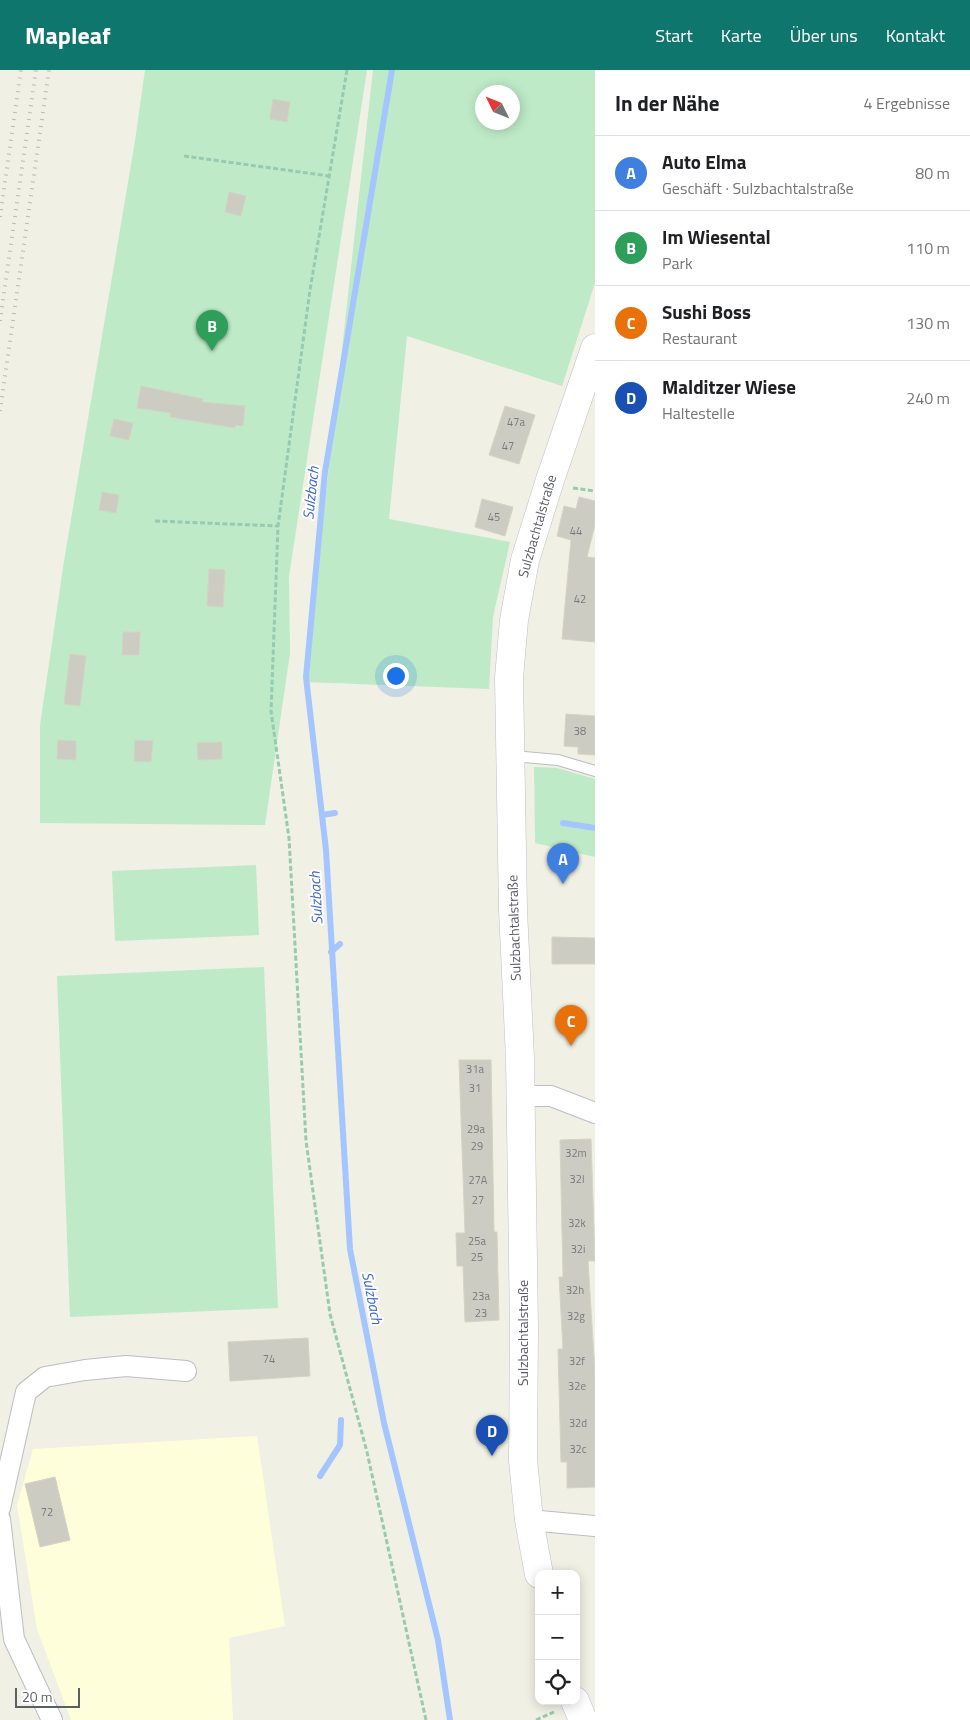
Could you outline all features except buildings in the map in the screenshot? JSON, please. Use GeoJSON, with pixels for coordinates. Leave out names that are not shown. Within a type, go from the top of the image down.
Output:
{"type":"FeatureCollection","features":[{"type":"Feature","properties":{"kind":"main road","name":"Sulzbachtalstraße"},"geometry":{"type":"LineString","coordinates":[[538,1570],[529,1520],[523,1460],[524,1311],[520,1096],[509,755],[509,678],[514,620],[526,560],[550,480],[595,348]]}},
{"type":"Feature","properties":{"kind":"main road"},"geometry":{"type":"LineString","coordinates":[[566,1706],[582,1720]]}},
{"type":"Feature","properties":{"kind":"street"},"geometry":{"type":"LineString","coordinates":[[520,1096],[551,1096],[595,1113]]}},
{"type":"Feature","properties":{"kind":"street"},"geometry":{"type":"LineString","coordinates":[[0,1508],[26,1392],[44,1377],[126,1366],[186,1371]]}},
{"type":"Feature","properties":{"kind":"street"},"geometry":{"type":"LineString","coordinates":[[0,1519],[14,1639],[52,1720]]}},
{"type":"Feature","properties":{"kind":"street"},"geometry":{"type":"LineString","coordinates":[[529,1520],[595,1526]]}},
{"type":"Feature","properties":{"kind":"lane"},"geometry":{"type":"LineString","coordinates":[[509,755],[558,760],[595,771]]}},
{"type":"Feature","properties":{"kind":"path"},"geometry":{"type":"LineString","coordinates":[[347,70],[310,290],[278,526],[271,711],[289,838],[306,1141],[330,1314],[367,1452],[426,1720]]}},
{"type":"Feature","properties":{"kind":"path"},"geometry":{"type":"LineString","coordinates":[[184,156],[329,176]]}},
{"type":"Feature","properties":{"kind":"path"},"geometry":{"type":"LineString","coordinates":[[580,490],[595,491]]}},
{"type":"Feature","properties":{"kind":"path"},"geometry":{"type":"LineString","coordinates":[[155,521],[278,526]]}},
{"type":"Feature","properties":{"kind":"path"},"geometry":{"type":"LineString","coordinates":[[536,1720],[566,1706]]}},
{"type":"Feature","properties":{"kind":"shaded area"},"geometry":{"type":"Polygon","coordinates":[[[145,70],[367,70],[289,576],[290,653],[265,825],[40,823],[40,725],[64,561],[135,141],[145,70]]]}},
{"type":"Feature","properties":{"kind":"shaded area"},"geometry":{"type":"Polygon","coordinates":[[[373,70],[595,70],[595,283],[562,386],[407,336],[389,519],[510,542],[493,617],[489,689],[305,682],[373,70]]]}},
{"type":"Feature","properties":{"kind":"shaded area"},"geometry":{"type":"Polygon","coordinates":[[[534,767],[557,768],[595,779],[595,857],[535,843],[534,767]]]}},
{"type":"Feature","properties":{"kind":"shaded area"},"geometry":{"type":"Polygon","coordinates":[[[256,865],[259,935],[115,941],[112,871],[256,865]]]}},
{"type":"Feature","properties":{"kind":"shaded area"},"geometry":{"type":"Polygon","coordinates":[[[264,967],[278,1308],[70,1317],[57,976],[264,967]]]}},
{"type":"Feature","properties":{"kind":"shaded area"},"geometry":{"type":"Polygon","coordinates":[[[257,1436],[285,1626],[229,1638],[233,1720],[71,1720],[37,1629],[17,1505],[33,1449],[257,1436]]]}},
{"type":"Feature","properties":{"kind":"waterway","name":"Sulzbach"},"geometry":{"type":"LineString","coordinates":[[392,70],[325,472],[306,677],[326,850],[350,1249],[384,1423],[438,1640],[450,1720]]}},
{"type":"Feature","properties":{"kind":"waterway"},"geometry":{"type":"LineString","coordinates":[[322,815],[335,813]]}},
{"type":"Feature","properties":{"kind":"waterway"},"geometry":{"type":"LineString","coordinates":[[563,823],[595,828]]}},
{"type":"Feature","properties":{"kind":"waterway","name":"Sulzbach"},"geometry":{"type":"LineString","coordinates":[[331,952],[340,944]]}},
{"type":"Feature","properties":{"kind":"waterway"},"geometry":{"type":"LineString","coordinates":[[320,1476],[340,1445],[341,1420]]}},
{"type":"Feature","properties":{"kind":"railway"},"geometry":{"type":"LineString","coordinates":[[0,217],[21,70]]}},
{"type":"Feature","properties":{"kind":"railway"},"geometry":{"type":"LineString","coordinates":[[0,321],[36,70]]}},
{"type":"Feature","properties":{"kind":"railway"},"geometry":{"type":"LineString","coordinates":[[0,411],[49,70]]}},
{"type":"Feature","properties":{"kind":"place","name":"Im Wiesental"},"geometry":{"type":"Point","coordinates":[212,351]}},
{"type":"Feature","properties":{"kind":"place","name":"Auto Elma"},"geometry":{"type":"Point","coordinates":[563,884]}},
{"type":"Feature","properties":{"kind":"place","name":"Sushi Boss"},"geometry":{"type":"Point","coordinates":[571,1046]}},
{"type":"Feature","properties":{"kind":"place","name":"Malditzer Wiese"},"geometry":{"type":"Point","coordinates":[492,1456]}}]}
